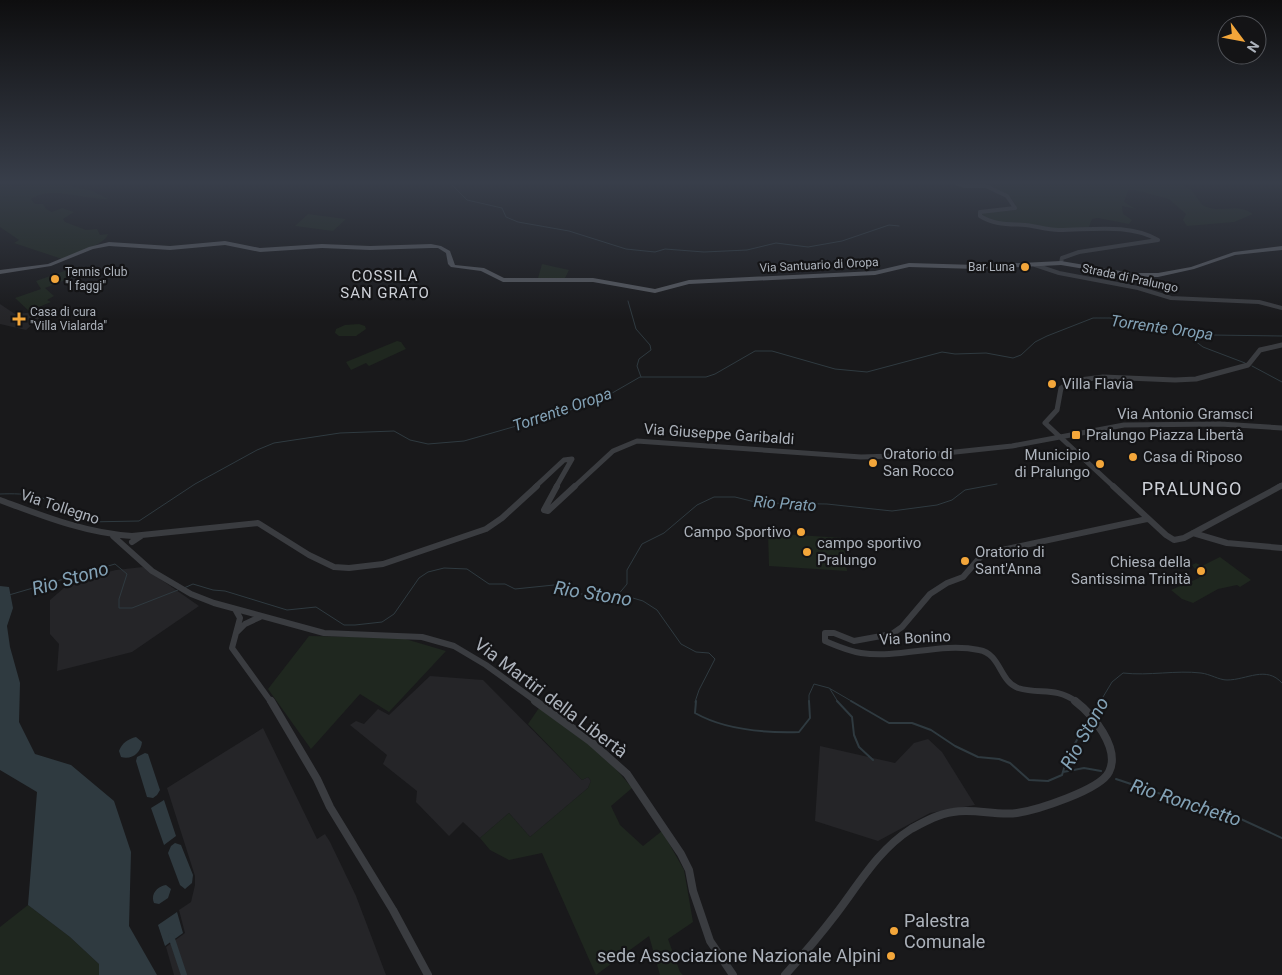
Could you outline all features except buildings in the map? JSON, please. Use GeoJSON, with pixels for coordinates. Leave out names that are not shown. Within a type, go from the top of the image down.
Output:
{"type":"FeatureCollection","features":[{"type":"Feature","properties":{"kind":"main road","name":"Via Santuario di Oropa"},"geometry":{"type":"LineString","coordinates":[[0,272],[41,266],[104,245],[178,248],[225,243],[260,250],[332,246],[439,247],[448,252],[453,266],[482,269],[503,280],[593,280],[655,291],[689,282],[875,273],[908,264],[976,267],[1061,263],[1132,275],[1158,275],[1192,268],[1234,254],[1282,248]]}},
{"type":"Feature","properties":{"kind":"street"},"geometry":{"type":"LineString","coordinates":[[1048,228],[1097,229],[1145,234],[1158,240],[1076,253],[1062,258],[1061,263]]}},
{"type":"Feature","properties":{"kind":"street","name":"Strada di Pralungo"},"geometry":{"type":"LineString","coordinates":[[1035,265],[1059,273],[1138,288],[1171,298],[1260,302],[1282,308]]}},
{"type":"Feature","properties":{"kind":"street"},"geometry":{"type":"LineString","coordinates":[[1282,345],[1257,352],[1252,363],[1248,365],[1190,380],[1092,377],[1074,380],[1061,388],[1057,410],[1045,423],[1147,518],[1174,540],[1178,541],[1282,486]]}},
{"type":"Feature","properties":{"kind":"street","name":"Via Antonio Gramsci"},"geometry":{"type":"LineString","coordinates":[[1058,436],[1124,425],[1220,424],[1282,428]]}},
{"type":"Feature","properties":{"kind":"street","name":"Via Giuseppe Garibaldi"},"geometry":{"type":"LineString","coordinates":[[132,539],[145,534],[258,523],[327,564],[340,568],[357,567],[391,562],[486,529],[502,518],[564,460],[572,459],[545,505],[544,510],[548,511],[613,451],[637,441],[861,456],[926,455],[1019,445],[1058,436]]}},
{"type":"Feature","properties":{"kind":"street","name":"Via Tollegno"},"geometry":{"type":"LineString","coordinates":[[0,500],[84,529],[113,536]]}},
{"type":"Feature","properties":{"kind":"street","name":"Via Bonino"},"geometry":{"type":"LineString","coordinates":[[785,975],[804,954],[883,854],[901,836],[938,816],[954,811],[1016,813],[1037,809],[1101,782],[1110,772],[1111,762],[1102,729],[1095,719],[1061,694],[1018,688],[1009,684],[996,659],[990,654],[979,650],[948,648],[897,654],[872,653],[832,645],[825,641],[825,633],[828,632],[854,641],[892,634],[902,627],[930,594],[947,583],[963,577],[983,554],[1147,518]]}},
{"type":"Feature","properties":{"kind":"street"},"geometry":{"type":"LineString","coordinates":[[1193,533],[1227,543],[1282,548]]}},
{"type":"Feature","properties":{"kind":"street"},"geometry":{"type":"LineString","coordinates":[[113,536],[132,539],[127,549],[113,536]]}},
{"type":"Feature","properties":{"kind":"street","name":"Via Martiri della Libertà"},"geometry":{"type":"LineString","coordinates":[[127,549],[152,571],[214,604],[324,633],[422,637],[454,646],[480,661],[590,741],[627,774],[673,840],[688,870],[710,941],[732,975]]}},
{"type":"Feature","properties":{"kind":"street"},"geometry":{"type":"LineString","coordinates":[[235,609],[240,615],[242,623]]}},
{"type":"Feature","properties":{"kind":"street"},"geometry":{"type":"LineString","coordinates":[[250,614],[236,634],[232,648],[266,693],[330,807],[393,910],[428,975]]}},
{"type":"Feature","properties":{"kind":"street"},"geometry":{"type":"LineString","coordinates":[[242,623],[262,617]]}},
{"type":"Feature","properties":{"kind":"shaded area"},"geometry":{"type":"Polygon","coordinates":[[[2,228],[97,229],[100,235],[108,234],[106,238],[95,246],[62,259],[14,243],[19,240],[2,228]]]}},
{"type":"Feature","properties":{"kind":"shaded area"},"geometry":{"type":"Polygon","coordinates":[[[314,228],[336,228],[333,231],[314,228]]]}},
{"type":"Feature","properties":{"kind":"shaded area"},"geometry":{"type":"Polygon","coordinates":[[[542,264],[569,270],[565,278],[538,278],[542,264]]]}},
{"type":"Feature","properties":{"kind":"shaded area"},"geometry":{"type":"Polygon","coordinates":[[[67,270],[73,277],[45,288],[54,296],[47,300],[51,302],[29,311],[15,298],[41,289],[36,281],[67,270]]]}},
{"type":"Feature","properties":{"kind":"shaded area","name":"Casa di cura \"Villa Vialarda\""},"geometry":{"type":"Polygon","coordinates":[[[0,304],[15,314],[47,311],[26,330],[0,324],[0,304]]]}},
{"type":"Feature","properties":{"kind":"shaded area"},"geometry":{"type":"Polygon","coordinates":[[[359,324],[365,326],[366,329],[356,336],[339,336],[335,333],[336,329],[345,325],[359,324]]]}},
{"type":"Feature","properties":{"kind":"shaded area"},"geometry":{"type":"Polygon","coordinates":[[[397,341],[401,342],[406,349],[369,366],[366,363],[351,370],[346,362],[397,341]]]}},
{"type":"Feature","properties":{"kind":"shaded area","name":"campo sportivo Pralungo"},"geometry":{"type":"Polygon","coordinates":[[[768,533],[843,538],[847,571],[769,566],[768,533]]]}},
{"type":"Feature","properties":{"kind":"shaded area"},"geometry":{"type":"Polygon","coordinates":[[[1220,557],[1251,580],[1240,587],[1237,585],[1218,589],[1193,603],[1182,599],[1171,590],[1199,578],[1200,576],[1192,565],[1196,563],[1202,566],[1220,557]]]}},
{"type":"Feature","properties":{"kind":"shaded area"},"geometry":{"type":"Polygon","coordinates":[[[143,567],[199,606],[132,652],[57,671],[59,644],[50,634],[50,600],[72,581],[116,570],[143,567]]]}},
{"type":"Feature","properties":{"kind":"shaded area"},"geometry":{"type":"Polygon","coordinates":[[[0,586],[9,587],[13,608],[7,626],[10,647],[20,683],[19,722],[35,754],[71,765],[114,801],[131,852],[129,926],[157,975],[99,975],[99,964],[70,937],[28,905],[37,792],[0,770],[0,586]]]}},
{"type":"Feature","properties":{"kind":"shaded area"},"geometry":{"type":"Polygon","coordinates":[[[309,636],[402,638],[446,651],[389,712],[360,694],[311,749],[268,689],[309,636]]]}},
{"type":"Feature","properties":{"kind":"shaded area"},"geometry":{"type":"Polygon","coordinates":[[[430,676],[483,680],[582,780],[588,777],[591,781],[588,788],[530,837],[509,813],[480,838],[463,822],[449,836],[416,802],[417,791],[383,764],[387,755],[350,725],[356,721],[364,724],[378,709],[389,715],[430,676]]]}},
{"type":"Feature","properties":{"kind":"shaded area"},"geometry":{"type":"Polygon","coordinates":[[[539,708],[606,757],[632,788],[611,806],[620,825],[643,846],[662,831],[684,870],[693,922],[668,939],[680,972],[683,975],[660,975],[649,936],[596,975],[542,853],[509,860],[490,850],[480,838],[509,813],[530,837],[588,788],[591,781],[588,777],[582,780],[528,724],[539,708]]]}},
{"type":"Feature","properties":{"kind":"shaded area"},"geometry":{"type":"Polygon","coordinates":[[[263,728],[317,839],[325,834],[330,842],[356,896],[386,975],[174,975],[166,947],[185,933],[179,910],[191,902],[195,876],[167,788],[263,728]]]}},
{"type":"Feature","properties":{"kind":"shaded area"},"geometry":{"type":"Polygon","coordinates":[[[136,737],[142,742],[138,752],[129,757],[121,757],[119,751],[122,746],[128,740],[136,737]]]}},
{"type":"Feature","properties":{"kind":"shaded area"},"geometry":{"type":"Polygon","coordinates":[[[928,739],[942,752],[975,805],[930,813],[878,841],[815,821],[820,746],[895,763],[914,743],[928,739]]]}},
{"type":"Feature","properties":{"kind":"shaded area"},"geometry":{"type":"Polygon","coordinates":[[[145,753],[148,754],[160,790],[153,798],[147,797],[136,761],[137,757],[145,753]]]}},
{"type":"Feature","properties":{"kind":"shaded area"},"geometry":{"type":"Polygon","coordinates":[[[164,800],[176,836],[164,845],[151,808],[164,800]]]}},
{"type":"Feature","properties":{"kind":"shaded area"},"geometry":{"type":"Polygon","coordinates":[[[175,843],[181,845],[193,875],[192,883],[185,889],[180,885],[168,853],[171,846],[175,843]]]}},
{"type":"Feature","properties":{"kind":"shaded area"},"geometry":{"type":"Polygon","coordinates":[[[166,885],[171,889],[168,898],[159,904],[154,903],[153,897],[156,891],[166,885]]]}},
{"type":"Feature","properties":{"kind":"shaded area"},"geometry":{"type":"Polygon","coordinates":[[[28,905],[70,937],[99,964],[99,975],[0,975],[0,927],[28,905]]]}},
{"type":"Feature","properties":{"kind":"shaded area"},"geometry":{"type":"Polygon","coordinates":[[[177,912],[183,933],[165,946],[158,925],[177,912]]]}},
{"type":"Feature","properties":{"kind":"waterway"},"geometry":{"type":"LineString","coordinates":[[555,228],[569,231],[626,249],[655,252],[665,249],[704,252],[747,250],[776,243],[808,247],[842,241],[879,228]]}},
{"type":"Feature","properties":{"kind":"waterway"},"geometry":{"type":"LineString","coordinates":[[628,301],[636,329],[650,345],[651,350],[639,359],[637,366],[641,377]]}},
{"type":"Feature","properties":{"kind":"waterway","name":"Torrente Oropa"},"geometry":{"type":"LineString","coordinates":[[641,377],[706,377],[715,374],[755,351],[772,351],[835,369],[867,372],[942,352],[955,354],[986,353],[1013,358],[1021,355],[1035,342],[1093,318],[1123,318],[1162,329],[1191,331],[1211,335],[1282,336]]}},
{"type":"Feature","properties":{"kind":"waterway"},"geometry":{"type":"LineString","coordinates":[[1182,331],[1203,347],[1245,363]]}},
{"type":"Feature","properties":{"kind":"waterway"},"geometry":{"type":"LineString","coordinates":[[1252,366],[1282,382]]}},
{"type":"Feature","properties":{"kind":"waterway","name":"Torrente Oropa"},"geometry":{"type":"LineString","coordinates":[[0,494],[19,494],[43,498],[68,511],[69,516],[76,520],[87,522],[139,521],[195,484],[257,450],[274,443],[340,433],[394,431],[410,440],[428,444],[464,441],[562,413],[607,396],[641,377]]}},
{"type":"Feature","properties":{"kind":"waterway","name":"Rio Prato"},"geometry":{"type":"LineString","coordinates":[[617,596],[627,584],[627,570],[642,544],[664,533],[697,505],[714,497],[735,497],[759,503],[827,504],[892,511],[937,505],[952,500],[965,490],[997,484]]}},
{"type":"Feature","properties":{"kind":"waterway","name":"Rio Stono"},"geometry":{"type":"LineString","coordinates":[[9,595],[115,564],[127,574],[119,599],[119,608],[132,608],[178,590]]}},
{"type":"Feature","properties":{"kind":"waterway","name":"Rio Stono"},"geometry":{"type":"LineString","coordinates":[[184,588],[193,584],[213,590],[225,591],[287,610],[316,607],[344,625],[382,622],[394,614],[419,578],[428,572],[444,568],[467,569],[489,584],[505,584],[515,589],[554,585],[572,588],[581,594],[617,596]]}},
{"type":"Feature","properties":{"kind":"waterway","name":"Rio Stono"},"geometry":{"type":"LineString","coordinates":[[617,596],[643,601],[657,610],[681,644],[696,652],[709,653],[715,659],[695,702]]}},
{"type":"Feature","properties":{"kind":"waterway","name":"Rio Stono"},"geometry":{"type":"LineString","coordinates":[[1100,702],[1112,682],[1123,673],[1192,672],[1227,680],[1263,674],[1276,678],[1282,683]]}},
{"type":"Feature","properties":{"kind":"waterway","name":"Rio Stono"},"geometry":{"type":"LineString","coordinates":[[809,701],[809,695],[814,684],[829,688],[853,702]]}},
{"type":"Feature","properties":{"kind":"waterway","name":"Rio Stono"},"geometry":{"type":"LineString","coordinates":[[830,689],[838,702]]}},
{"type":"Feature","properties":{"kind":"waterway","name":"Rio Stono"},"geometry":{"type":"LineString","coordinates":[[696,701],[695,713],[707,719],[732,727],[786,732],[799,732],[810,718],[809,701]]}},
{"type":"Feature","properties":{"kind":"waterway"},"geometry":{"type":"LineString","coordinates":[[837,701],[852,717],[854,735],[859,747],[873,760]]}},
{"type":"Feature","properties":{"kind":"waterway","name":"Rio Stono"},"geometry":{"type":"LineString","coordinates":[[851,701],[889,723],[912,723],[931,730],[955,746],[978,757],[999,759],[1010,763],[1029,780],[1048,781],[1062,775],[1067,758],[1089,718]]}},
{"type":"Feature","properties":{"kind":"waterway","name":"Rio Stono"},"geometry":{"type":"LineString","coordinates":[[1093,713],[1100,701]]}},
{"type":"Feature","properties":{"kind":"waterway","name":"Rio Ronchetto"},"geometry":{"type":"LineString","coordinates":[[1063,772],[1084,768],[1101,771]]}},
{"type":"Feature","properties":{"kind":"waterway","name":"Rio Ronchetto"},"geometry":{"type":"LineString","coordinates":[[1116,779],[1179,800],[1219,809],[1282,838]]}},
{"type":"Feature","properties":{"kind":"waterway"},"geometry":{"type":"LineString","coordinates":[[171,936],[184,975]]}},
{"type":"Feature","properties":{"kind":"place","name":"Bar Luna"},"geometry":{"type":"Point","coordinates":[1025,267]}},
{"type":"Feature","properties":{"kind":"place","name":"Tennis Club \"I faggi\""},"geometry":{"type":"Point","coordinates":[55,279]}},
{"type":"Feature","properties":{"kind":"place","name":"Casa di cura \"Villa Vialarda\""},"geometry":{"type":"Point","coordinates":[19,319]}},
{"type":"Feature","properties":{"kind":"place","name":"Villa Flavia"},"geometry":{"type":"Point","coordinates":[1052,384]}},
{"type":"Feature","properties":{"kind":"place","name":"Pralungo Piazza Libertà"},"geometry":{"type":"Point","coordinates":[1076,435]}},
{"type":"Feature","properties":{"kind":"place","name":"Casa di Riposo"},"geometry":{"type":"Point","coordinates":[1133,457]}},
{"type":"Feature","properties":{"kind":"place","name":"Oratorio di San Rocco"},"geometry":{"type":"Point","coordinates":[873,463]}},
{"type":"Feature","properties":{"kind":"place","name":"Municipio di Pralungo"},"geometry":{"type":"Point","coordinates":[1100,464]}},
{"type":"Feature","properties":{"kind":"place","name":"Campo Sportivo"},"geometry":{"type":"Point","coordinates":[801,532]}},
{"type":"Feature","properties":{"kind":"place","name":"campo sportivo Pralungo"},"geometry":{"type":"Point","coordinates":[807,552]}},
{"type":"Feature","properties":{"kind":"place","name":"Oratorio di Sant'Anna"},"geometry":{"type":"Point","coordinates":[965,561]}},
{"type":"Feature","properties":{"kind":"place","name":"Chiesa della Santissima Trinità"},"geometry":{"type":"Point","coordinates":[1201,571]}},
{"type":"Feature","properties":{"kind":"place","name":"Palestra Comunale"},"geometry":{"type":"Point","coordinates":[894,931]}},
{"type":"Feature","properties":{"kind":"place","name":"sede Associazione Nazionale Alpini"},"geometry":{"type":"Point","coordinates":[891,956]}},
{"type":"Feature","properties":{"kind":"district","name":"COSSILA SAN GRATO"},"geometry":{"type":"Point","coordinates":[385,284]}},
{"type":"Feature","properties":{"kind":"district","name":"PRALUNGO"},"geometry":{"type":"Point","coordinates":[1192,489]}}]}
